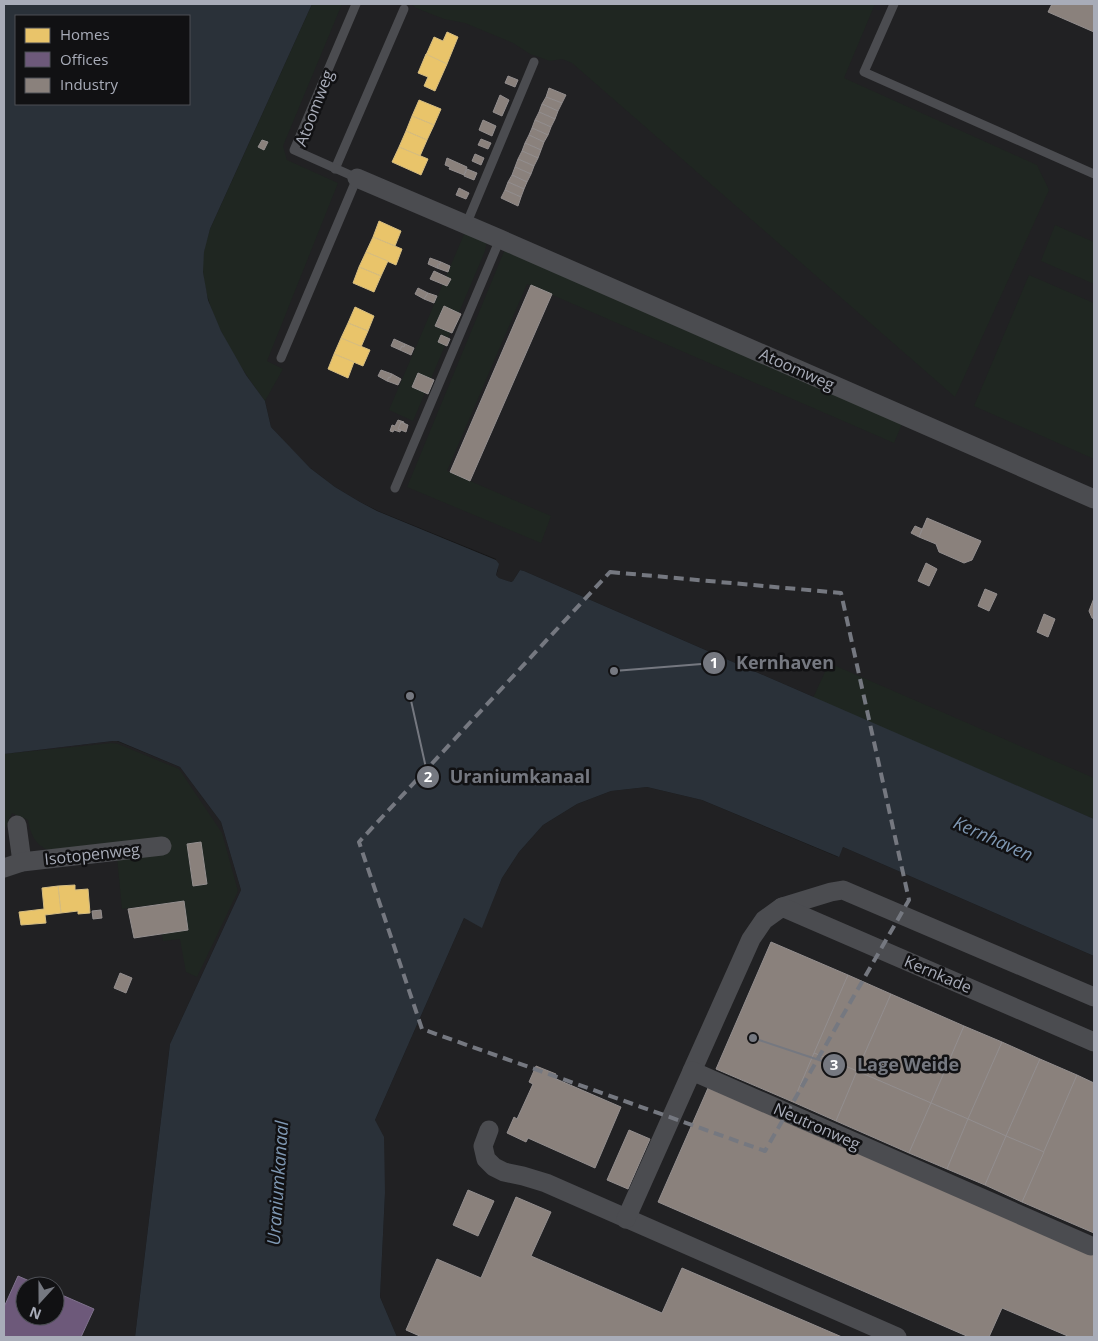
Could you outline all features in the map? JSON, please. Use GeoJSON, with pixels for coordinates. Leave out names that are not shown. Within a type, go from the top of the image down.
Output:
{"type":"FeatureCollection","features":[{"type":"Feature","properties":{"kind":"street","name":"Atoomweg"},"geometry":{"type":"LineString","coordinates":[[358,178],[1094,499]]}},
{"type":"Feature","properties":{"kind":"street","name":"Isotopenweg"},"geometry":{"type":"LineString","coordinates":[[17,825],[22,862]]}},
{"type":"Feature","properties":{"kind":"street","name":"Isotopenweg"},"geometry":{"type":"LineString","coordinates":[[4,868],[22,862],[162,846]]}},
{"type":"Feature","properties":{"kind":"street"},"geometry":{"type":"LineString","coordinates":[[626,1219],[751,939],[764,920],[782,906],[843,890],[1094,997]]}},
{"type":"Feature","properties":{"kind":"street","name":"Kernkade"},"geometry":{"type":"LineString","coordinates":[[782,906],[1094,1042]]}},
{"type":"Feature","properties":{"kind":"street","name":"Neutronweg"},"geometry":{"type":"LineString","coordinates":[[692,1071],[1091,1246]]}},
{"type":"Feature","properties":{"kind":"street"},"geometry":{"type":"LineString","coordinates":[[489,1130],[482,1146],[486,1159],[494,1167],[504,1172],[546,1183],[897,1337]]}},
{"type":"Feature","properties":{"kind":"lane","name":"Atoomweg"},"geometry":{"type":"LineString","coordinates":[[356,4],[294,150],[358,178]]}},
{"type":"Feature","properties":{"kind":"lane"},"geometry":{"type":"LineString","coordinates":[[894,4],[864,72],[1094,174]]}},
{"type":"Feature","properties":{"kind":"lane"},"geometry":{"type":"LineString","coordinates":[[336,169],[404,9]]}},
{"type":"Feature","properties":{"kind":"lane"},"geometry":{"type":"LineString","coordinates":[[466,225],[534,62]]}},
{"type":"Feature","properties":{"kind":"lane"},"geometry":{"type":"LineString","coordinates":[[281,358],[358,178]]}},
{"type":"Feature","properties":{"kind":"lane"},"geometry":{"type":"LineString","coordinates":[[395,488],[500,239]]}},
{"type":"Feature","properties":{"kind":"highlighted area"},"geometry":{"type":"Polygon","coordinates":[[[610,572],[841,593],[909,900],[765,1151],[422,1029],[359,842],[610,572]]]}},
{"type":"Feature","properties":{"kind":"shaded area"},"geometry":{"type":"Polygon","coordinates":[[[312,4],[1094,4],[1094,819],[524,571],[520,570],[513,581],[510,582],[499,578],[496,575],[498,570],[496,559],[360,502],[335,487],[310,468],[295,453],[271,427],[265,401],[246,375],[221,331],[312,4]]]}},
{"type":"Feature","properties":{"kind":"shaded area"},"geometry":{"type":"Polygon","coordinates":[[[312,4],[342,4],[283,146],[287,160],[338,183],[267,361],[283,369],[265,401],[242,369],[212,310],[203,270],[204,251],[210,229],[312,4]]]}},
{"type":"Feature","properties":{"kind":"shaded area"},"geometry":{"type":"Polygon","coordinates":[[[411,4],[875,4],[844,78],[1037,165],[1049,190],[955,397],[572,63],[562,59],[550,61],[530,54],[513,43],[465,23],[444,19],[416,8],[411,4]]]}},
{"type":"Feature","properties":{"kind":"shaded area"},"geometry":{"type":"Polygon","coordinates":[[[1055,225],[1094,242],[1094,284],[1041,261],[1055,225]]]}},
{"type":"Feature","properties":{"kind":"shaded area"},"geometry":{"type":"Polygon","coordinates":[[[465,232],[487,241],[485,251],[413,421],[389,410],[465,232]]]}},
{"type":"Feature","properties":{"kind":"shaded area"},"geometry":{"type":"Polygon","coordinates":[[[505,249],[902,424],[894,443],[527,284],[447,471],[551,516],[541,543],[407,487],[505,249]]]}},
{"type":"Feature","properties":{"kind":"shaded area"},"geometry":{"type":"Polygon","coordinates":[[[1029,275],[1094,303],[1094,459],[974,406],[1029,275]]]}},
{"type":"Feature","properties":{"kind":"shaded area"},"geometry":{"type":"Polygon","coordinates":[[[829,663],[1094,778],[1094,819],[813,698],[829,663]]]}},
{"type":"Feature","properties":{"kind":"shaded area"},"geometry":{"type":"Polygon","coordinates":[[[117,741],[180,767],[221,822],[241,890],[170,1044],[135,1337],[4,1337],[4,754],[117,741]]]}},
{"type":"Feature","properties":{"kind":"shaded area"},"geometry":{"type":"Polygon","coordinates":[[[112,743],[179,769],[222,833],[238,891],[197,977],[186,972],[180,939],[163,941],[158,904],[122,909],[116,847],[50,851],[34,839],[28,820],[12,813],[4,831],[4,754],[112,743]]]}},
{"type":"Feature","properties":{"kind":"shaded area"},"geometry":{"type":"Polygon","coordinates":[[[647,787],[702,800],[838,857],[843,847],[1094,956],[1094,1337],[397,1337],[380,1297],[385,1193],[375,1120],[464,918],[482,927],[502,878],[519,852],[543,825],[577,804],[611,791],[647,787]]]}},
{"type":"Feature","properties":{"kind":"water"},"geometry":{"type":"Polygon","coordinates":[[[4,4],[312,4],[210,229],[204,252],[203,272],[208,300],[221,331],[246,375],[265,401],[271,427],[310,468],[335,487],[377,511],[496,560],[499,564],[496,575],[499,578],[511,582],[520,570],[524,571],[1094,819],[1094,956],[843,847],[839,857],[702,800],[647,787],[611,791],[577,804],[543,825],[519,852],[502,878],[482,928],[464,918],[375,1120],[384,1137],[385,1193],[380,1297],[397,1337],[135,1337],[170,1044],[241,890],[221,822],[180,767],[118,741],[4,754],[4,4]]]}},
{"type":"Feature","properties":{"kind":"building: Homes"},"geometry":{"type":"Polygon","coordinates":[[[447,32],[458,37],[447,64],[426,55],[434,37],[443,41],[447,32]]]}},
{"type":"Feature","properties":{"kind":"building: Homes"},"geometry":{"type":"Polygon","coordinates":[[[426,54],[447,64],[435,91],[424,86],[428,77],[418,73],[426,54]]]}},
{"type":"Feature","properties":{"kind":"building: Homes"},"geometry":{"type":"Polygon","coordinates":[[[419,100],[441,109],[434,125],[412,116],[419,100]]]}},
{"type":"Feature","properties":{"kind":"building: Homes"},"geometry":{"type":"Polygon","coordinates":[[[412,116],[434,125],[427,140],[406,131],[412,116]]]}},
{"type":"Feature","properties":{"kind":"building: Homes"},"geometry":{"type":"Polygon","coordinates":[[[406,131],[427,140],[420,156],[399,147],[406,131]]]}},
{"type":"Feature","properties":{"kind":"building: Homes"},"geometry":{"type":"Polygon","coordinates":[[[399,147],[428,159],[421,175],[392,162],[399,147]]]}},
{"type":"Feature","properties":{"kind":"building: Homes"},"geometry":{"type":"Polygon","coordinates":[[[379,221],[401,231],[395,246],[373,237],[379,221]]]}},
{"type":"Feature","properties":{"kind":"building: Homes"},"geometry":{"type":"Polygon","coordinates":[[[373,237],[402,249],[396,265],[366,252],[373,237]]]}},
{"type":"Feature","properties":{"kind":"building: Homes"},"geometry":{"type":"Polygon","coordinates":[[[366,252],[388,261],[381,276],[359,267],[366,252]]]}},
{"type":"Feature","properties":{"kind":"building: Homes"},"geometry":{"type":"Polygon","coordinates":[[[359,267],[381,276],[374,292],[353,283],[359,267]]]}},
{"type":"Feature","properties":{"kind":"building: Homes"},"geometry":{"type":"Polygon","coordinates":[[[355,307],[374,316],[368,331],[348,323],[355,307]]]}},
{"type":"Feature","properties":{"kind":"building: Homes"},"geometry":{"type":"Polygon","coordinates":[[[348,323],[368,331],[361,347],[341,338],[348,323]]]}},
{"type":"Feature","properties":{"kind":"building: Homes"},"geometry":{"type":"Polygon","coordinates":[[[341,338],[370,350],[363,366],[334,354],[341,338]]]}},
{"type":"Feature","properties":{"kind":"building: Homes"},"geometry":{"type":"Polygon","coordinates":[[[334,354],[354,362],[348,378],[328,369],[334,354]]]}},
{"type":"Feature","properties":{"kind":"building: Homes"},"geometry":{"type":"Polygon","coordinates":[[[75,885],[75,890],[88,889],[90,913],[78,914],[78,911],[61,913],[58,886],[75,885]]]}},
{"type":"Feature","properties":{"kind":"building: Homes"},"geometry":{"type":"Polygon","coordinates":[[[58,886],[61,913],[45,915],[46,923],[21,925],[19,912],[44,909],[42,888],[58,886]]]}},
{"type":"Feature","properties":{"kind":"building: Offices"},"geometry":{"type":"Polygon","coordinates":[[[15,1283],[15,1326],[65,1326],[65,1296],[94,1309],[81,1337],[4,1337],[4,1307],[15,1283]]]}},
{"type":"Feature","properties":{"kind":"building: Industry"},"geometry":{"type":"Polygon","coordinates":[[[1052,4],[1094,4],[1094,32],[1048,12],[1052,4]]]}},
{"type":"Feature","properties":{"kind":"building: Industry"},"geometry":{"type":"Polygon","coordinates":[[[508,76],[518,80],[515,87],[505,83],[508,76]]]}},
{"type":"Feature","properties":{"kind":"building: Industry"},"geometry":{"type":"Polygon","coordinates":[[[549,88],[566,95],[562,103],[546,97],[549,88]]]}},
{"type":"Feature","properties":{"kind":"building: Industry"},"geometry":{"type":"Polygon","coordinates":[[[500,95],[509,100],[502,116],[493,112],[500,95]]]}},
{"type":"Feature","properties":{"kind":"building: Industry"},"geometry":{"type":"Polygon","coordinates":[[[546,97],[562,103],[558,111],[542,104],[546,97]]]}},
{"type":"Feature","properties":{"kind":"building: Industry"},"geometry":{"type":"Polygon","coordinates":[[[542,104],[558,111],[555,119],[539,112],[542,104]]]}},
{"type":"Feature","properties":{"kind":"building: Industry"},"geometry":{"type":"Polygon","coordinates":[[[539,112],[555,119],[551,127],[535,120],[539,112]]]}},
{"type":"Feature","properties":{"kind":"building: Industry"},"geometry":{"type":"Polygon","coordinates":[[[483,120],[496,126],[492,136],[479,130],[483,120]]]}},
{"type":"Feature","properties":{"kind":"building: Industry"},"geometry":{"type":"Polygon","coordinates":[[[535,120],[551,127],[548,135],[532,128],[535,120]]]}},
{"type":"Feature","properties":{"kind":"building: Industry"},"geometry":{"type":"Polygon","coordinates":[[[532,128],[548,135],[544,142],[529,135],[532,128]]]}},
{"type":"Feature","properties":{"kind":"building: Industry"},"geometry":{"type":"Polygon","coordinates":[[[529,135],[544,142],[541,150],[525,143],[529,135]]]}},
{"type":"Feature","properties":{"kind":"building: Industry"},"geometry":{"type":"Polygon","coordinates":[[[481,139],[491,143],[488,149],[478,145],[481,139]]]}},
{"type":"Feature","properties":{"kind":"building: Industry"},"geometry":{"type":"Polygon","coordinates":[[[262,140],[268,142],[264,150],[258,147],[262,140]]]}},
{"type":"Feature","properties":{"kind":"building: Industry"},"geometry":{"type":"Polygon","coordinates":[[[525,143],[541,150],[538,158],[522,151],[525,143]]]}},
{"type":"Feature","properties":{"kind":"building: Industry"},"geometry":{"type":"Polygon","coordinates":[[[522,151],[538,158],[534,166],[518,159],[522,151]]]}},
{"type":"Feature","properties":{"kind":"building: Industry"},"geometry":{"type":"Polygon","coordinates":[[[475,154],[484,158],[481,165],[472,161],[475,154]]]}},
{"type":"Feature","properties":{"kind":"building: Industry"},"geometry":{"type":"Polygon","coordinates":[[[447,158],[467,167],[464,175],[449,169],[450,167],[445,165],[447,158]]]}},
{"type":"Feature","properties":{"kind":"building: Industry"},"geometry":{"type":"Polygon","coordinates":[[[518,159],[534,166],[531,174],[515,167],[518,159]]]}},
{"type":"Feature","properties":{"kind":"building: Industry"},"geometry":{"type":"Polygon","coordinates":[[[515,167],[531,174],[527,182],[512,175],[515,167]]]}},
{"type":"Feature","properties":{"kind":"building: Industry"},"geometry":{"type":"Polygon","coordinates":[[[467,169],[477,173],[474,180],[464,176],[467,169]]]}},
{"type":"Feature","properties":{"kind":"building: Industry"},"geometry":{"type":"Polygon","coordinates":[[[512,175],[527,182],[524,189],[508,182],[512,175]]]}},
{"type":"Feature","properties":{"kind":"building: Industry"},"geometry":{"type":"Polygon","coordinates":[[[508,182],[524,189],[521,197],[505,190],[508,182]]]}},
{"type":"Feature","properties":{"kind":"building: Industry"},"geometry":{"type":"Polygon","coordinates":[[[459,188],[469,193],[466,199],[456,195],[459,188]]]}},
{"type":"Feature","properties":{"kind":"building: Industry"},"geometry":{"type":"Polygon","coordinates":[[[505,190],[521,197],[518,206],[501,198],[505,190]]]}},
{"type":"Feature","properties":{"kind":"building: Industry"},"geometry":{"type":"Polygon","coordinates":[[[430,258],[441,262],[437,268],[428,264],[430,258]]]}},
{"type":"Feature","properties":{"kind":"building: Industry"},"geometry":{"type":"Polygon","coordinates":[[[441,262],[450,266],[448,272],[437,268],[441,262]]]}},
{"type":"Feature","properties":{"kind":"building: Industry"},"geometry":{"type":"Polygon","coordinates":[[[434,271],[451,279],[447,286],[430,279],[434,271]]]}},
{"type":"Feature","properties":{"kind":"building: Industry"},"geometry":{"type":"Polygon","coordinates":[[[531,285],[552,294],[470,481],[450,472],[531,285]]]}},
{"type":"Feature","properties":{"kind":"building: Industry"},"geometry":{"type":"Polygon","coordinates":[[[418,288],[428,293],[424,299],[415,294],[418,288]]]}},
{"type":"Feature","properties":{"kind":"building: Industry"},"geometry":{"type":"Polygon","coordinates":[[[428,293],[437,296],[434,303],[424,299],[428,293]]]}},
{"type":"Feature","properties":{"kind":"building: Industry"},"geometry":{"type":"Polygon","coordinates":[[[444,306],[461,314],[452,333],[435,326],[444,306]]]}},
{"type":"Feature","properties":{"kind":"building: Industry"},"geometry":{"type":"Polygon","coordinates":[[[441,335],[450,339],[447,346],[438,342],[441,335]]]}},
{"type":"Feature","properties":{"kind":"building: Industry"},"geometry":{"type":"Polygon","coordinates":[[[394,339],[405,344],[404,347],[402,346],[400,350],[391,346],[394,339]]]}},
{"type":"Feature","properties":{"kind":"building: Industry"},"geometry":{"type":"Polygon","coordinates":[[[405,344],[414,348],[411,355],[400,350],[405,344]]]}},
{"type":"Feature","properties":{"kind":"building: Industry"},"geometry":{"type":"Polygon","coordinates":[[[381,370],[392,374],[387,381],[378,376],[381,370]]]}},
{"type":"Feature","properties":{"kind":"building: Industry"},"geometry":{"type":"Polygon","coordinates":[[[418,373],[434,380],[428,394],[412,387],[418,373]]]}},
{"type":"Feature","properties":{"kind":"building: Industry"},"geometry":{"type":"Polygon","coordinates":[[[392,374],[401,379],[398,385],[387,381],[392,374]]]}},
{"type":"Feature","properties":{"kind":"building: Industry"},"geometry":{"type":"Polygon","coordinates":[[[398,420],[404,422],[400,432],[390,431],[392,425],[395,426],[398,420]]]}},
{"type":"Feature","properties":{"kind":"building: Industry"},"geometry":{"type":"Polygon","coordinates":[[[401,422],[408,425],[406,432],[398,429],[401,422]]]}},
{"type":"Feature","properties":{"kind":"building: Industry"},"geometry":{"type":"Polygon","coordinates":[[[927,518],[981,541],[972,560],[964,563],[939,552],[936,544],[919,537],[927,518]]]}},
{"type":"Feature","properties":{"kind":"building: Industry"},"geometry":{"type":"Polygon","coordinates":[[[915,526],[922,529],[919,537],[911,533],[915,526]]]}},
{"type":"Feature","properties":{"kind":"building: Industry"},"geometry":{"type":"Polygon","coordinates":[[[926,563],[937,569],[929,586],[918,581],[926,563]]]}},
{"type":"Feature","properties":{"kind":"building: Industry"},"geometry":{"type":"Polygon","coordinates":[[[985,589],[997,594],[989,611],[978,606],[985,589]]]}},
{"type":"Feature","properties":{"kind":"building: Industry"},"geometry":{"type":"Polygon","coordinates":[[[1094,598],[1094,619],[1089,611],[1094,598]]]}},
{"type":"Feature","properties":{"kind":"building: Industry"},"geometry":{"type":"Polygon","coordinates":[[[1044,614],[1055,619],[1048,637],[1037,632],[1044,614]]]}},
{"type":"Feature","properties":{"kind":"building: Industry"},"geometry":{"type":"Polygon","coordinates":[[[201,842],[207,884],[193,886],[187,844],[201,842]]]}},
{"type":"Feature","properties":{"kind":"building: Industry"},"geometry":{"type":"Polygon","coordinates":[[[184,901],[188,930],[134,938],[128,909],[184,901]]]}},
{"type":"Feature","properties":{"kind":"building: Industry"},"geometry":{"type":"Polygon","coordinates":[[[101,910],[102,918],[93,919],[92,911],[101,910]]]}},
{"type":"Feature","properties":{"kind":"building: Industry"},"geometry":{"type":"Polygon","coordinates":[[[771,942],[848,975],[793,1102],[716,1069],[771,942]]]}},
{"type":"Feature","properties":{"kind":"building: Industry"},"geometry":{"type":"Polygon","coordinates":[[[120,973],[132,978],[126,993],[114,988],[120,973]]]}},
{"type":"Feature","properties":{"kind":"building: Industry"},"geometry":{"type":"Polygon","coordinates":[[[848,975],[891,994],[857,1071],[814,1053],[848,975]]]}},
{"type":"Feature","properties":{"kind":"building: Industry"},"geometry":{"type":"Polygon","coordinates":[[[891,994],[964,1026],[931,1103],[857,1071],[891,994]]]}},
{"type":"Feature","properties":{"kind":"building: Industry"},"geometry":{"type":"Polygon","coordinates":[[[964,1026],[1002,1042],[968,1119],[931,1103],[964,1026]]]}},
{"type":"Feature","properties":{"kind":"building: Industry"},"geometry":{"type":"Polygon","coordinates":[[[1002,1042],[1040,1059],[1006,1136],[968,1119],[1002,1042]]]}},
{"type":"Feature","properties":{"kind":"building: Industry"},"geometry":{"type":"Polygon","coordinates":[[[814,1053],[857,1071],[836,1121],[793,1102],[814,1053]]]}},
{"type":"Feature","properties":{"kind":"building: Industry"},"geometry":{"type":"Polygon","coordinates":[[[1040,1059],[1077,1075],[1044,1152],[1006,1136],[1040,1059]]]}},
{"type":"Feature","properties":{"kind":"building: Industry"},"geometry":{"type":"Polygon","coordinates":[[[536,1066],[556,1074],[554,1078],[621,1107],[595,1168],[528,1138],[526,1142],[507,1133],[514,1117],[517,1119],[533,1084],[529,1082],[536,1066]]]}},
{"type":"Feature","properties":{"kind":"building: Industry"},"geometry":{"type":"Polygon","coordinates":[[[857,1071],[931,1103],[909,1153],[836,1121],[857,1071]]]}},
{"type":"Feature","properties":{"kind":"building: Industry"},"geometry":{"type":"Polygon","coordinates":[[[1077,1075],[1094,1083],[1094,1233],[1022,1202],[1077,1075]]]}},
{"type":"Feature","properties":{"kind":"building: Industry"},"geometry":{"type":"Polygon","coordinates":[[[708,1088],[1094,1240],[1094,1337],[1070,1337],[1002,1308],[989,1337],[969,1337],[658,1202],[708,1088]]]}},
{"type":"Feature","properties":{"kind":"building: Industry"},"geometry":{"type":"Polygon","coordinates":[[[931,1103],[968,1119],[947,1169],[909,1153],[931,1103]]]}},
{"type":"Feature","properties":{"kind":"building: Industry"},"geometry":{"type":"Polygon","coordinates":[[[968,1119],[1006,1136],[985,1185],[947,1169],[968,1119]]]}},
{"type":"Feature","properties":{"kind":"building: Industry"},"geometry":{"type":"Polygon","coordinates":[[[629,1130],[650,1139],[628,1189],[607,1180],[629,1130]]]}},
{"type":"Feature","properties":{"kind":"building: Industry"},"geometry":{"type":"Polygon","coordinates":[[[1006,1136],[1044,1152],[1022,1202],[985,1185],[1006,1136]]]}},
{"type":"Feature","properties":{"kind":"building: Industry"},"geometry":{"type":"Polygon","coordinates":[[[468,1190],[494,1201],[478,1236],[453,1225],[468,1190]]]}},
{"type":"Feature","properties":{"kind":"building: Industry"},"geometry":{"type":"Polygon","coordinates":[[[516,1197],[551,1212],[531,1256],[662,1313],[682,1268],[842,1337],[422,1337],[406,1330],[437,1259],[481,1278],[516,1197]]]}},
{"type":"Feature","properties":{"kind":"place","name":"Kernhaven"},"geometry":{"type":"Point","coordinates":[614,671]}},
{"type":"Feature","properties":{"kind":"place","name":"Uraniumkanaal"},"geometry":{"type":"Point","coordinates":[410,696]}},
{"type":"Feature","properties":{"kind":"place","name":"Lage Weide"},"geometry":{"type":"Point","coordinates":[753,1038]}}]}
